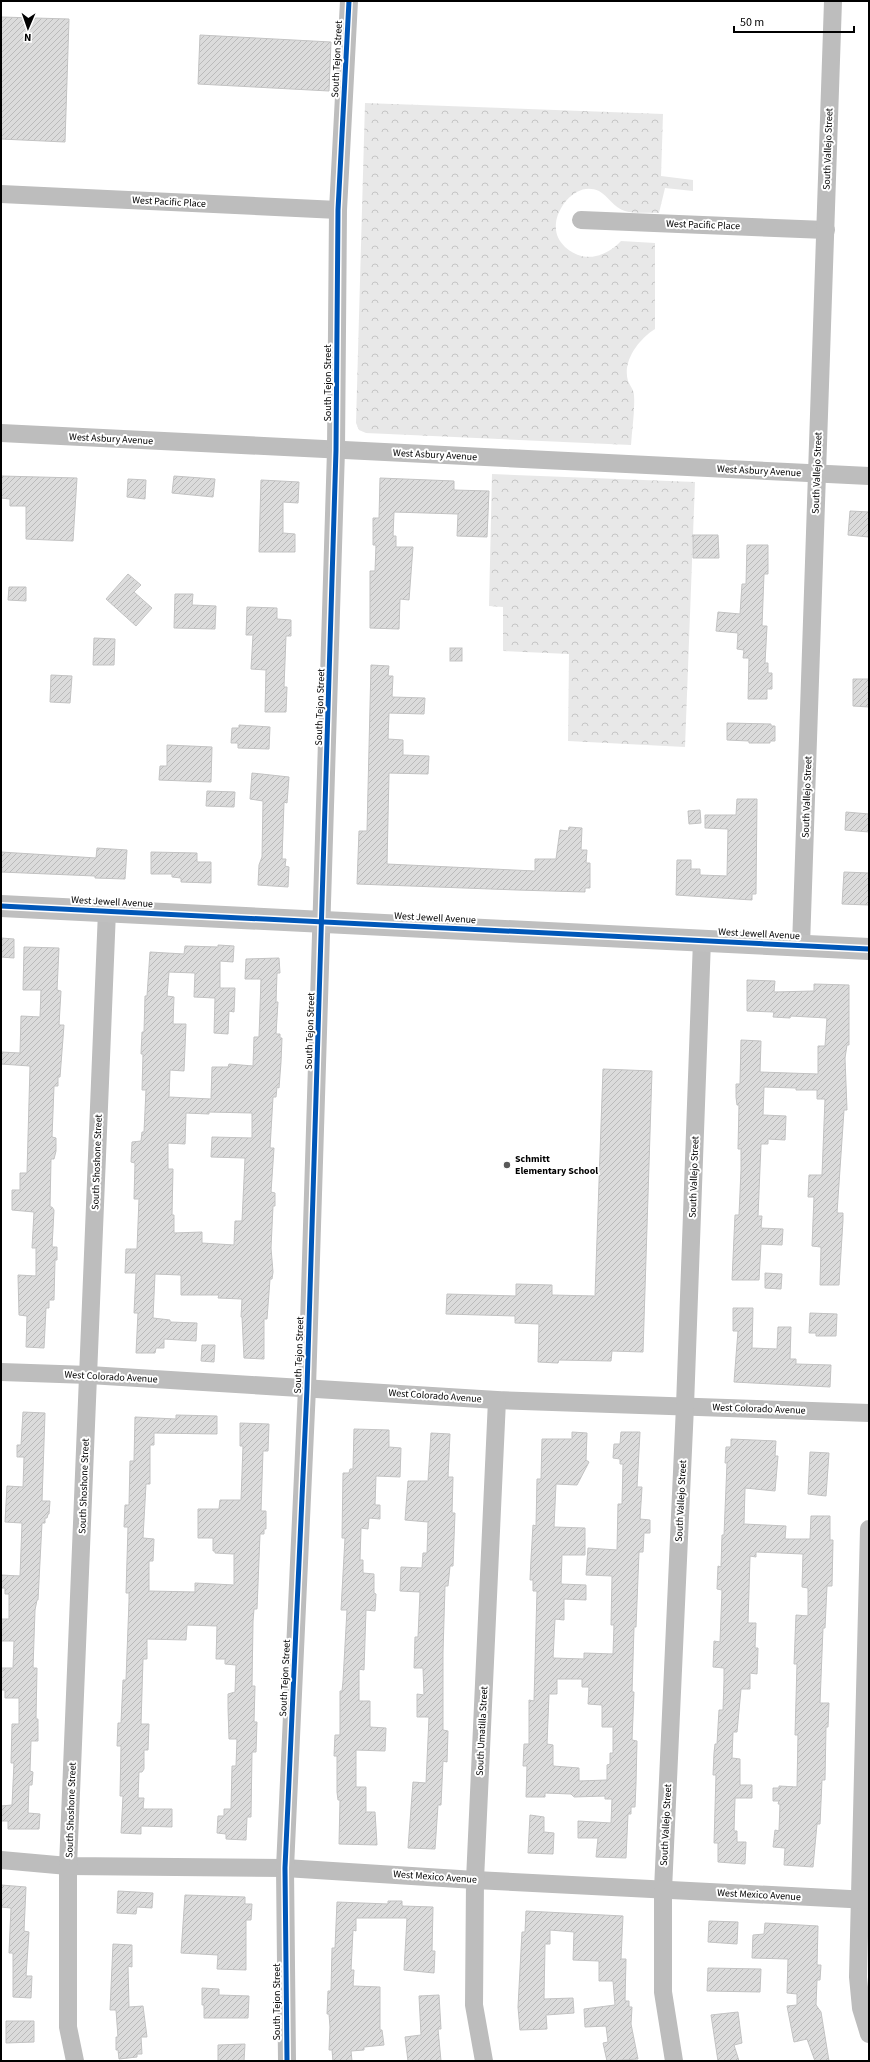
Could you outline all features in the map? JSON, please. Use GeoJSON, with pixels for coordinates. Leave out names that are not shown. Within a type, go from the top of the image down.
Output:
{"type":"FeatureCollection","features":[{"type":"Feature","properties":{"kind":"street","name":"South Tejon Street"},"geometry":{"type":"LineString","coordinates":[[287,2061],[285,1868],[307,1388],[336,450],[338,210],[349,1]]}},
{"type":"Feature","properties":{"kind":"street","name":"South Vallejo Street"},"geometry":{"type":"LineString","coordinates":[[801,946],[833,1]]}},
{"type":"Feature","properties":{"kind":"street","name":"West Pacific Place"},"geometry":{"type":"LineString","coordinates":[[1,194],[338,210]]}},
{"type":"Feature","properties":{"kind":"street","name":"West Pacific Place"},"geometry":{"type":"LineString","coordinates":[[581,220],[826,230]]}},
{"type":"Feature","properties":{"kind":"street","name":"West Asbury Avenue"},"geometry":{"type":"LineString","coordinates":[[1,433],[869,476]]}},
{"type":"Feature","properties":{"kind":"street","name":"West Jewell Avenue"},"geometry":{"type":"LineString","coordinates":[[1,906],[869,949]]}},
{"type":"Feature","properties":{"kind":"street","name":"South Shoshone Street"},"geometry":{"type":"LineString","coordinates":[[75,2061],[68,2027],[68,1866],[107,911]]}},
{"type":"Feature","properties":{"kind":"street","name":"South Vallejo Street"},"geometry":{"type":"LineString","coordinates":[[674,2061],[663,1992],[663,1890],[685,1406],[702,940]]}},
{"type":"Feature","properties":{"kind":"street","name":"West Colorado Avenue"},"geometry":{"type":"LineString","coordinates":[[1,1372],[89,1375],[497,1400],[869,1413]]}},
{"type":"Feature","properties":{"kind":"street","name":"South Umatilla Street"},"geometry":{"type":"LineString","coordinates":[[484,2061],[474,2005],[475,1880],[497,1400]]}},
{"type":"Feature","properties":{"kind":"street"},"geometry":{"type":"LineString","coordinates":[[869,1529],[864,1900],[858,1977],[861,2008],[869,2034]]}},
{"type":"Feature","properties":{"kind":"street","name":"West Mexico Avenue"},"geometry":{"type":"LineString","coordinates":[[1,1860],[68,1866],[285,1868],[475,1880],[864,1900]]}},
{"type":"Feature","properties":{"kind":"green space"},"geometry":{"type":"Polygon","coordinates":[[[365,103],[663,114],[661,176],[693,180],[693,191],[665,188],[659,213],[638,213],[621,209],[614,205],[599,191],[584,189],[570,196],[565,202],[556,223],[560,242],[572,252],[587,257],[609,251],[621,241],[655,243],[655,329],[643,339],[633,351],[627,366],[628,381],[634,395],[631,445],[366,433],[359,430],[356,423],[365,103]]]}},
{"type":"Feature","properties":{"kind":"green space"},"geometry":{"type":"Polygon","coordinates":[[[492,474],[695,482],[685,747],[568,741],[569,654],[503,651],[503,607],[489,606],[492,474]]]}},
{"type":"Feature","properties":{"kind":"building"},"geometry":{"type":"Polygon","coordinates":[[[1,17],[69,19],[65,142],[1,139],[1,17]]]}},
{"type":"Feature","properties":{"kind":"building"},"geometry":{"type":"Polygon","coordinates":[[[200,35],[331,42],[329,91],[198,84],[200,35]]]}},
{"type":"Feature","properties":{"kind":"building"},"geometry":{"type":"Polygon","coordinates":[[[1,476],[77,478],[73,541],[26,539],[26,506],[10,506],[10,499],[1,498],[1,476]]]}},
{"type":"Feature","properties":{"kind":"building"},"geometry":{"type":"Polygon","coordinates":[[[174,476],[215,479],[213,497],[172,493],[174,476]]]}},
{"type":"Feature","properties":{"kind":"building"},"geometry":{"type":"Polygon","coordinates":[[[380,478],[454,481],[454,490],[489,491],[487,537],[457,536],[458,514],[394,512],[393,536],[396,536],[396,547],[413,547],[409,600],[400,599],[399,629],[370,628],[370,571],[375,571],[376,545],[373,545],[373,518],[379,518],[380,478]]]}},
{"type":"Feature","properties":{"kind":"building"},"geometry":{"type":"Polygon","coordinates":[[[128,479],[146,480],[145,499],[127,497],[128,479]]]}},
{"type":"Feature","properties":{"kind":"building"},"geometry":{"type":"Polygon","coordinates":[[[261,480],[299,482],[298,503],[283,502],[283,533],[295,534],[295,552],[259,552],[261,480]]]}},
{"type":"Feature","properties":{"kind":"building"},"geometry":{"type":"Polygon","coordinates":[[[850,511],[869,512],[869,537],[848,535],[850,511]]]}},
{"type":"Feature","properties":{"kind":"building"},"geometry":{"type":"Polygon","coordinates":[[[693,535],[718,535],[719,558],[693,558],[693,535]]]}},
{"type":"Feature","properties":{"kind":"building"},"geometry":{"type":"Polygon","coordinates":[[[747,545],[768,545],[768,574],[764,574],[762,626],[767,626],[765,663],[768,663],[768,673],[772,673],[772,689],[767,689],[767,699],[748,699],[749,658],[743,658],[744,650],[737,649],[738,633],[716,631],[718,612],[740,614],[742,584],[746,584],[747,545]]]}},
{"type":"Feature","properties":{"kind":"building"},"geometry":{"type":"Polygon","coordinates":[[[128,574],[141,585],[134,592],[152,608],[136,626],[106,599],[128,574]]]}},
{"type":"Feature","properties":{"kind":"building"},"geometry":{"type":"Polygon","coordinates":[[[9,587],[26,587],[26,601],[8,600],[9,587]]]}},
{"type":"Feature","properties":{"kind":"building"},"geometry":{"type":"Polygon","coordinates":[[[175,594],[193,594],[192,605],[216,606],[215,629],[174,628],[175,594]]]}},
{"type":"Feature","properties":{"kind":"building"},"geometry":{"type":"Polygon","coordinates":[[[247,607],[277,608],[277,619],[291,620],[291,636],[286,636],[284,687],[287,687],[286,712],[265,712],[266,670],[251,669],[253,635],[246,635],[247,607]]]}},
{"type":"Feature","properties":{"kind":"building"},"geometry":{"type":"Polygon","coordinates":[[[94,638],[115,639],[114,665],[93,665],[94,638]]]}},
{"type":"Feature","properties":{"kind":"building"},"geometry":{"type":"Polygon","coordinates":[[[450,648],[462,648],[462,661],[450,661],[450,648]]]}},
{"type":"Feature","properties":{"kind":"building"},"geometry":{"type":"Polygon","coordinates":[[[371,665],[389,666],[388,676],[393,676],[392,697],[425,698],[424,714],[389,713],[388,739],[403,740],[403,755],[429,756],[428,774],[389,773],[387,864],[535,871],[535,859],[556,859],[560,830],[568,831],[569,827],[582,828],[581,850],[587,850],[586,863],[590,863],[590,888],[585,888],[585,892],[357,884],[359,831],[367,831],[371,665]]]}},
{"type":"Feature","properties":{"kind":"building"},"geometry":{"type":"Polygon","coordinates":[[[51,675],[72,676],[70,703],[50,702],[51,675]]]}},
{"type":"Feature","properties":{"kind":"building"},"geometry":{"type":"Polygon","coordinates":[[[853,679],[869,679],[869,707],[853,706],[853,679]]]}},
{"type":"Feature","properties":{"kind":"building"},"geometry":{"type":"Polygon","coordinates":[[[727,723],[771,724],[771,726],[775,726],[775,741],[770,741],[770,743],[749,743],[749,741],[727,740],[727,723]]]}},
{"type":"Feature","properties":{"kind":"building"},"geometry":{"type":"Polygon","coordinates":[[[239,725],[270,727],[269,749],[238,748],[238,743],[231,743],[232,728],[239,728],[239,725]]]}},
{"type":"Feature","properties":{"kind":"building"},"geometry":{"type":"Polygon","coordinates":[[[167,745],[212,747],[211,782],[159,780],[160,766],[167,766],[167,745]]]}},
{"type":"Feature","properties":{"kind":"building"},"geometry":{"type":"Polygon","coordinates":[[[252,773],[289,777],[287,803],[284,802],[282,859],[286,859],[285,866],[289,867],[288,887],[258,885],[259,865],[262,857],[263,801],[250,799],[252,773]]]}},
{"type":"Feature","properties":{"kind":"building"},"geometry":{"type":"Polygon","coordinates":[[[207,791],[235,792],[234,807],[206,806],[207,791]]]}},
{"type":"Feature","properties":{"kind":"building"},"geometry":{"type":"Polygon","coordinates":[[[737,799],[757,799],[756,894],[752,894],[752,900],[676,895],[677,860],[691,860],[691,869],[700,869],[700,875],[727,876],[728,829],[705,828],[705,815],[736,815],[737,799]]]}},
{"type":"Feature","properties":{"kind":"building"},"geometry":{"type":"Polygon","coordinates":[[[700,810],[701,823],[689,824],[688,811],[700,810]]]}},
{"type":"Feature","properties":{"kind":"building"},"geometry":{"type":"Polygon","coordinates":[[[846,812],[869,814],[869,832],[845,830],[846,812]]]}},
{"type":"Feature","properties":{"kind":"building"},"geometry":{"type":"Polygon","coordinates":[[[97,848],[127,850],[125,879],[95,878],[95,876],[1,872],[1,852],[96,858],[97,848]]]}},
{"type":"Feature","properties":{"kind":"building"},"geometry":{"type":"Polygon","coordinates":[[[151,852],[197,853],[197,862],[211,862],[211,883],[181,882],[181,878],[172,877],[172,874],[151,874],[151,852]]]}},
{"type":"Feature","properties":{"kind":"building"},"geometry":{"type":"Polygon","coordinates":[[[844,872],[869,873],[869,905],[842,904],[844,872]]]}},
{"type":"Feature","properties":{"kind":"building"},"geometry":{"type":"Polygon","coordinates":[[[1,938],[14,939],[14,958],[1,957],[1,938]]]}},
{"type":"Feature","properties":{"kind":"building"},"geometry":{"type":"Polygon","coordinates":[[[218,945],[234,946],[233,962],[220,961],[220,988],[235,988],[234,1012],[229,1011],[228,1034],[214,1033],[215,998],[194,997],[195,973],[169,972],[167,996],[174,997],[173,1024],[186,1024],[184,1071],[170,1070],[169,1097],[211,1099],[212,1067],[228,1067],[229,1064],[253,1066],[254,1037],[259,1037],[261,979],[245,979],[246,959],[279,958],[280,973],[277,973],[276,1002],[278,1002],[276,1034],[280,1034],[280,1038],[282,1038],[279,1088],[277,1087],[276,1097],[273,1097],[270,1148],[274,1148],[271,1192],[275,1193],[275,1206],[273,1206],[271,1248],[273,1272],[272,1279],[270,1279],[267,1319],[264,1319],[264,1359],[244,1358],[241,1317],[242,1299],[218,1298],[219,1295],[181,1295],[181,1275],[155,1274],[153,1318],[170,1320],[170,1322],[197,1323],[196,1341],[164,1339],[164,1348],[156,1348],[155,1353],[136,1353],[138,1313],[134,1313],[136,1273],[125,1273],[126,1249],[137,1249],[139,1199],[134,1199],[135,1163],[131,1162],[132,1142],[141,1141],[142,1132],[144,1132],[146,1090],[142,1090],[143,1054],[141,1054],[150,952],[184,954],[185,946],[218,947],[218,945]],[[186,1113],[185,1144],[168,1143],[168,1169],[173,1169],[172,1215],[174,1215],[174,1233],[202,1232],[202,1243],[234,1245],[235,1221],[242,1221],[245,1158],[211,1157],[212,1137],[252,1138],[252,1113],[186,1113]]]}},
{"type":"Feature","properties":{"kind":"building"},"geometry":{"type":"Polygon","coordinates":[[[24,947],[59,948],[57,990],[61,991],[59,1025],[64,1025],[60,1077],[58,1077],[58,1086],[54,1086],[52,1137],[56,1138],[56,1151],[54,1159],[51,1159],[50,1207],[54,1210],[52,1247],[57,1247],[57,1260],[55,1260],[54,1300],[49,1300],[49,1308],[46,1308],[44,1348],[26,1347],[27,1316],[19,1315],[18,1275],[36,1276],[36,1248],[32,1248],[34,1212],[12,1210],[12,1190],[20,1190],[20,1173],[27,1173],[30,1066],[1,1064],[1,1052],[20,1053],[21,1016],[40,1017],[41,990],[23,990],[24,947]]]}},
{"type":"Feature","properties":{"kind":"building"},"geometry":{"type":"Polygon","coordinates":[[[747,980],[775,981],[774,992],[814,991],[814,984],[849,985],[849,1045],[847,1045],[845,1058],[847,1110],[844,1110],[837,1213],[843,1213],[839,1285],[820,1285],[821,1247],[812,1246],[814,1197],[808,1197],[809,1175],[822,1175],[825,1099],[817,1099],[817,1090],[796,1090],[796,1088],[764,1087],[763,1115],[786,1116],[785,1140],[768,1139],[768,1144],[761,1144],[758,1216],[762,1216],[761,1228],[783,1229],[782,1245],[761,1244],[759,1280],[732,1280],[735,1215],[739,1215],[741,1170],[741,1149],[738,1149],[739,1105],[737,1105],[736,1084],[740,1084],[741,1040],[761,1041],[760,1072],[818,1074],[818,1046],[825,1046],[827,1018],[791,1016],[790,1018],[773,1017],[774,1012],[747,1011],[747,980]]]}},
{"type":"Feature","properties":{"kind":"building","name":"Schmitt Elementary School"},"geometry":{"type":"Polygon","coordinates":[[[603,1069],[652,1071],[643,1352],[612,1351],[611,1361],[559,1360],[558,1363],[538,1362],[539,1324],[515,1323],[515,1316],[446,1314],[447,1294],[516,1296],[516,1284],[552,1285],[552,1295],[595,1296],[603,1069]]]}},
{"type":"Feature","properties":{"kind":"building"},"geometry":{"type":"Polygon","coordinates":[[[765,1273],[782,1274],[781,1289],[765,1288],[765,1273]]]}},
{"type":"Feature","properties":{"kind":"building"},"geometry":{"type":"Polygon","coordinates":[[[733,1308],[753,1308],[752,1348],[777,1349],[778,1327],[791,1327],[790,1359],[796,1359],[796,1364],[831,1365],[830,1387],[734,1382],[738,1331],[733,1331],[733,1308]]]}},
{"type":"Feature","properties":{"kind":"building"},"geometry":{"type":"Polygon","coordinates":[[[810,1313],[837,1314],[836,1336],[816,1336],[816,1333],[809,1333],[810,1313]]]}},
{"type":"Feature","properties":{"kind":"building"},"geometry":{"type":"Polygon","coordinates":[[[202,1345],[215,1345],[214,1362],[201,1361],[202,1345]]]}},
{"type":"Feature","properties":{"kind":"building"},"geometry":{"type":"Polygon","coordinates":[[[23,1412],[45,1413],[42,1501],[50,1501],[49,1514],[47,1518],[45,1518],[45,1523],[42,1523],[38,1600],[35,1610],[33,1668],[37,1668],[36,1719],[38,1719],[38,1741],[31,1741],[30,1771],[33,1772],[32,1785],[29,1785],[28,1813],[40,1814],[39,1829],[8,1829],[8,1821],[1,1821],[1,1806],[12,1805],[14,1763],[11,1763],[12,1724],[19,1724],[19,1698],[5,1698],[5,1690],[1,1690],[1,1668],[13,1668],[14,1641],[1,1641],[1,1619],[9,1619],[9,1594],[5,1594],[5,1588],[1,1588],[1,1575],[20,1576],[22,1523],[5,1522],[7,1486],[23,1487],[24,1457],[17,1457],[17,1445],[21,1445],[23,1412]]]}},
{"type":"Feature","properties":{"kind":"building"},"geometry":{"type":"Polygon","coordinates":[[[176,1415],[217,1416],[217,1434],[154,1433],[154,1445],[150,1445],[150,1484],[146,1484],[143,1538],[154,1539],[153,1561],[149,1561],[149,1591],[195,1592],[195,1583],[234,1585],[234,1554],[215,1553],[215,1551],[213,1551],[213,1538],[198,1538],[198,1509],[219,1509],[220,1500],[241,1500],[243,1446],[240,1446],[240,1423],[269,1424],[268,1451],[263,1451],[261,1511],[266,1511],[266,1529],[264,1529],[264,1534],[260,1534],[257,1609],[254,1609],[253,1621],[252,1686],[255,1686],[254,1722],[257,1722],[256,1752],[252,1752],[251,1817],[247,1817],[246,1840],[226,1839],[226,1834],[217,1833],[218,1816],[224,1816],[224,1809],[231,1809],[232,1766],[236,1766],[237,1739],[229,1739],[228,1708],[228,1694],[235,1692],[236,1665],[225,1664],[225,1659],[216,1659],[217,1626],[187,1625],[186,1640],[147,1639],[147,1659],[143,1659],[141,1724],[149,1724],[148,1750],[144,1750],[144,1769],[142,1772],[139,1772],[138,1798],[144,1798],[143,1809],[172,1809],[172,1827],[141,1826],[141,1834],[121,1833],[123,1796],[120,1796],[121,1746],[117,1746],[118,1723],[121,1723],[123,1680],[126,1680],[129,1601],[129,1593],[126,1593],[128,1527],[124,1527],[125,1505],[129,1505],[130,1461],[134,1461],[135,1417],[176,1419],[176,1415]]]}},
{"type":"Feature","properties":{"kind":"building"},"geometry":{"type":"Polygon","coordinates":[[[354,1429],[389,1430],[389,1447],[401,1448],[400,1477],[376,1476],[375,1505],[380,1505],[380,1519],[369,1518],[368,1529],[361,1528],[360,1560],[363,1560],[363,1573],[374,1574],[374,1593],[376,1594],[375,1611],[366,1610],[364,1670],[359,1669],[359,1701],[370,1701],[370,1727],[386,1728],[385,1751],[356,1750],[356,1787],[366,1787],[366,1812],[375,1812],[377,1845],[339,1844],[340,1800],[338,1800],[337,1792],[337,1756],[334,1756],[335,1735],[340,1735],[340,1691],[342,1691],[343,1681],[347,1610],[341,1610],[345,1538],[342,1538],[343,1473],[349,1473],[350,1469],[353,1469],[354,1429]]]}},
{"type":"Feature","properties":{"kind":"building"},"geometry":{"type":"Polygon","coordinates":[[[572,1432],[587,1433],[586,1460],[589,1462],[577,1485],[556,1484],[554,1527],[585,1528],[585,1555],[562,1555],[561,1584],[586,1585],[586,1600],[564,1599],[564,1620],[555,1619],[553,1658],[584,1659],[584,1653],[613,1654],[614,1625],[611,1625],[612,1576],[586,1575],[588,1548],[617,1550],[618,1504],[622,1504],[623,1464],[620,1464],[620,1459],[613,1458],[614,1444],[620,1444],[621,1432],[640,1432],[637,1487],[642,1487],[640,1519],[650,1520],[650,1533],[644,1533],[643,1552],[639,1552],[636,1627],[634,1627],[632,1692],[634,1692],[632,1740],[637,1741],[635,1807],[631,1807],[631,1814],[628,1814],[626,1858],[596,1857],[598,1838],[578,1838],[578,1821],[611,1823],[612,1799],[605,1799],[605,1796],[574,1797],[571,1794],[545,1793],[545,1797],[526,1797],[527,1766],[523,1766],[524,1744],[529,1744],[529,1700],[534,1701],[537,1591],[533,1591],[533,1580],[530,1580],[533,1525],[536,1526],[537,1479],[541,1479],[542,1439],[572,1439],[572,1432]],[[557,1679],[557,1694],[549,1694],[547,1744],[553,1745],[553,1766],[579,1768],[579,1781],[607,1780],[607,1765],[610,1764],[610,1753],[613,1753],[613,1727],[602,1727],[602,1705],[588,1704],[589,1687],[582,1687],[582,1679],[557,1679]]]}},
{"type":"Feature","properties":{"kind":"building"},"geometry":{"type":"Polygon","coordinates":[[[431,1433],[450,1434],[448,1477],[453,1477],[452,1513],[455,1513],[453,1566],[450,1566],[448,1586],[445,1586],[443,1730],[448,1731],[447,1762],[443,1761],[441,1805],[438,1805],[435,1849],[408,1848],[413,1782],[426,1783],[429,1717],[417,1717],[417,1694],[424,1695],[423,1668],[414,1668],[415,1637],[418,1637],[420,1592],[400,1591],[401,1567],[422,1568],[423,1553],[427,1553],[428,1522],[405,1520],[408,1481],[428,1481],[431,1433]]]}},
{"type":"Feature","properties":{"kind":"building"},"geometry":{"type":"Polygon","coordinates":[[[731,1439],[776,1441],[775,1456],[778,1456],[775,1491],[745,1488],[744,1524],[786,1526],[785,1539],[810,1539],[811,1516],[830,1516],[830,1540],[833,1540],[832,1586],[827,1586],[825,1628],[823,1628],[820,1703],[829,1703],[828,1727],[826,1727],[825,1780],[822,1780],[820,1824],[817,1824],[813,1867],[784,1865],[785,1848],[773,1847],[775,1830],[779,1831],[780,1804],[778,1804],[779,1801],[773,1801],[773,1788],[779,1788],[779,1786],[797,1787],[798,1735],[795,1735],[797,1664],[794,1664],[796,1615],[808,1616],[808,1588],[802,1587],[803,1554],[756,1552],[756,1557],[750,1556],[748,1623],[756,1623],[755,1648],[758,1648],[757,1674],[750,1673],[750,1689],[741,1689],[737,1732],[733,1732],[732,1758],[740,1759],[740,1785],[752,1785],[752,1798],[735,1798],[734,1831],[737,1831],[737,1842],[746,1842],[745,1864],[718,1862],[718,1843],[714,1843],[716,1775],[713,1775],[714,1753],[715,1744],[717,1744],[719,1710],[723,1710],[724,1668],[713,1667],[714,1641],[720,1642],[722,1590],[717,1589],[718,1566],[721,1567],[722,1535],[724,1535],[727,1463],[725,1463],[726,1447],[731,1447],[731,1439]]]}},
{"type":"Feature","properties":{"kind":"building"},"geometry":{"type":"Polygon","coordinates":[[[810,1452],[829,1453],[826,1496],[808,1494],[810,1452]]]}},
{"type":"Feature","properties":{"kind":"building"},"geometry":{"type":"Polygon","coordinates":[[[530,1815],[544,1817],[544,1832],[554,1833],[553,1854],[528,1853],[530,1815]]]}},
{"type":"Feature","properties":{"kind":"building"},"geometry":{"type":"Polygon","coordinates":[[[1,1885],[26,1887],[24,1931],[29,1932],[26,1976],[32,1976],[31,1998],[13,1997],[13,1953],[9,1953],[11,1908],[1,1907],[1,1885]]]}},
{"type":"Feature","properties":{"kind":"building"},"geometry":{"type":"Polygon","coordinates":[[[118,1891],[153,1893],[152,1908],[137,1907],[136,1914],[117,1913],[118,1891]]]}},
{"type":"Feature","properties":{"kind":"building"},"geometry":{"type":"Polygon","coordinates":[[[185,1895],[245,1897],[245,1904],[252,1904],[251,1920],[246,1920],[246,1970],[217,1969],[218,1955],[181,1953],[185,1895]]]}},
{"type":"Feature","properties":{"kind":"building"},"geometry":{"type":"Polygon","coordinates":[[[388,1901],[402,1901],[402,1906],[433,1907],[432,1951],[435,1951],[434,1973],[404,1970],[407,1918],[356,1918],[356,1931],[353,1930],[351,1970],[354,1970],[353,1986],[380,1987],[380,2030],[382,2030],[384,2045],[364,2047],[364,2050],[351,2051],[352,2061],[333,2061],[332,2050],[329,2050],[330,2027],[329,2014],[327,2014],[328,1991],[331,1991],[332,1948],[335,1948],[337,1902],[388,1904],[388,1901]]]}},
{"type":"Feature","properties":{"kind":"building"},"geometry":{"type":"Polygon","coordinates":[[[526,1911],[623,1916],[621,1959],[626,1959],[625,2001],[629,2001],[629,2007],[632,2007],[631,2024],[638,2059],[607,2061],[603,2043],[608,2042],[606,2026],[585,2027],[584,2009],[615,2005],[613,1981],[599,1981],[599,1961],[573,1960],[574,1932],[550,1930],[550,1944],[545,1944],[544,1999],[573,1998],[574,2013],[546,2015],[547,2029],[520,2030],[518,2007],[522,1932],[525,1932],[526,1911]]]}},
{"type":"Feature","properties":{"kind":"building"},"geometry":{"type":"Polygon","coordinates":[[[709,1921],[738,1922],[737,1944],[708,1942],[709,1921]]]}},
{"type":"Feature","properties":{"kind":"building"},"geometry":{"type":"Polygon","coordinates":[[[765,1923],[818,1926],[817,1965],[821,1965],[820,1980],[817,1980],[816,2005],[821,2012],[829,2061],[815,2061],[807,2039],[794,2042],[787,2006],[797,2005],[797,1994],[787,1993],[788,1959],[752,1958],[753,1935],[764,1934],[765,1923]]]}},
{"type":"Feature","properties":{"kind":"building"},"geometry":{"type":"Polygon","coordinates":[[[113,1944],[132,1945],[132,1967],[128,1966],[129,2007],[143,2006],[147,2037],[141,2037],[142,2054],[137,2054],[137,2057],[119,2059],[118,2050],[116,2050],[116,2037],[118,2037],[116,2010],[110,2010],[113,1944]]]}},
{"type":"Feature","properties":{"kind":"building"},"geometry":{"type":"Polygon","coordinates":[[[708,1968],[761,1969],[760,1992],[707,1991],[708,1968]]]}},
{"type":"Feature","properties":{"kind":"building"},"geometry":{"type":"Polygon","coordinates":[[[202,1988],[219,1989],[219,1995],[249,1996],[248,2018],[204,2018],[202,1988]]]}},
{"type":"Feature","properties":{"kind":"building"},"geometry":{"type":"Polygon","coordinates":[[[439,1995],[441,2029],[438,2029],[441,2061],[408,2061],[405,2037],[421,2035],[419,1996],[439,1995]]]}},
{"type":"Feature","properties":{"kind":"building"},"geometry":{"type":"Polygon","coordinates":[[[738,2012],[742,2043],[734,2045],[739,2061],[718,2061],[711,2015],[738,2012]]]}},
{"type":"Feature","properties":{"kind":"building"},"geometry":{"type":"Polygon","coordinates":[[[6,2021],[34,2021],[34,2042],[6,2043],[6,2021]]]}},
{"type":"Feature","properties":{"kind":"building"},"geometry":{"type":"Polygon","coordinates":[[[245,2044],[244,2061],[218,2061],[218,2045],[245,2044]]]}},
{"type":"Feature","properties":{"kind":"cycle path"},"geometry":{"type":"LineString","coordinates":[[287,2061],[285,1868],[307,1388],[336,450],[338,210],[349,1]]}},
{"type":"Feature","properties":{"kind":"cycle path"},"geometry":{"type":"LineString","coordinates":[[1,906],[869,949]]}},
{"type":"Feature","properties":{"kind":"place","name":"Schmitt Elementary School"},"geometry":{"type":"Point","coordinates":[507,1165]}}]}
